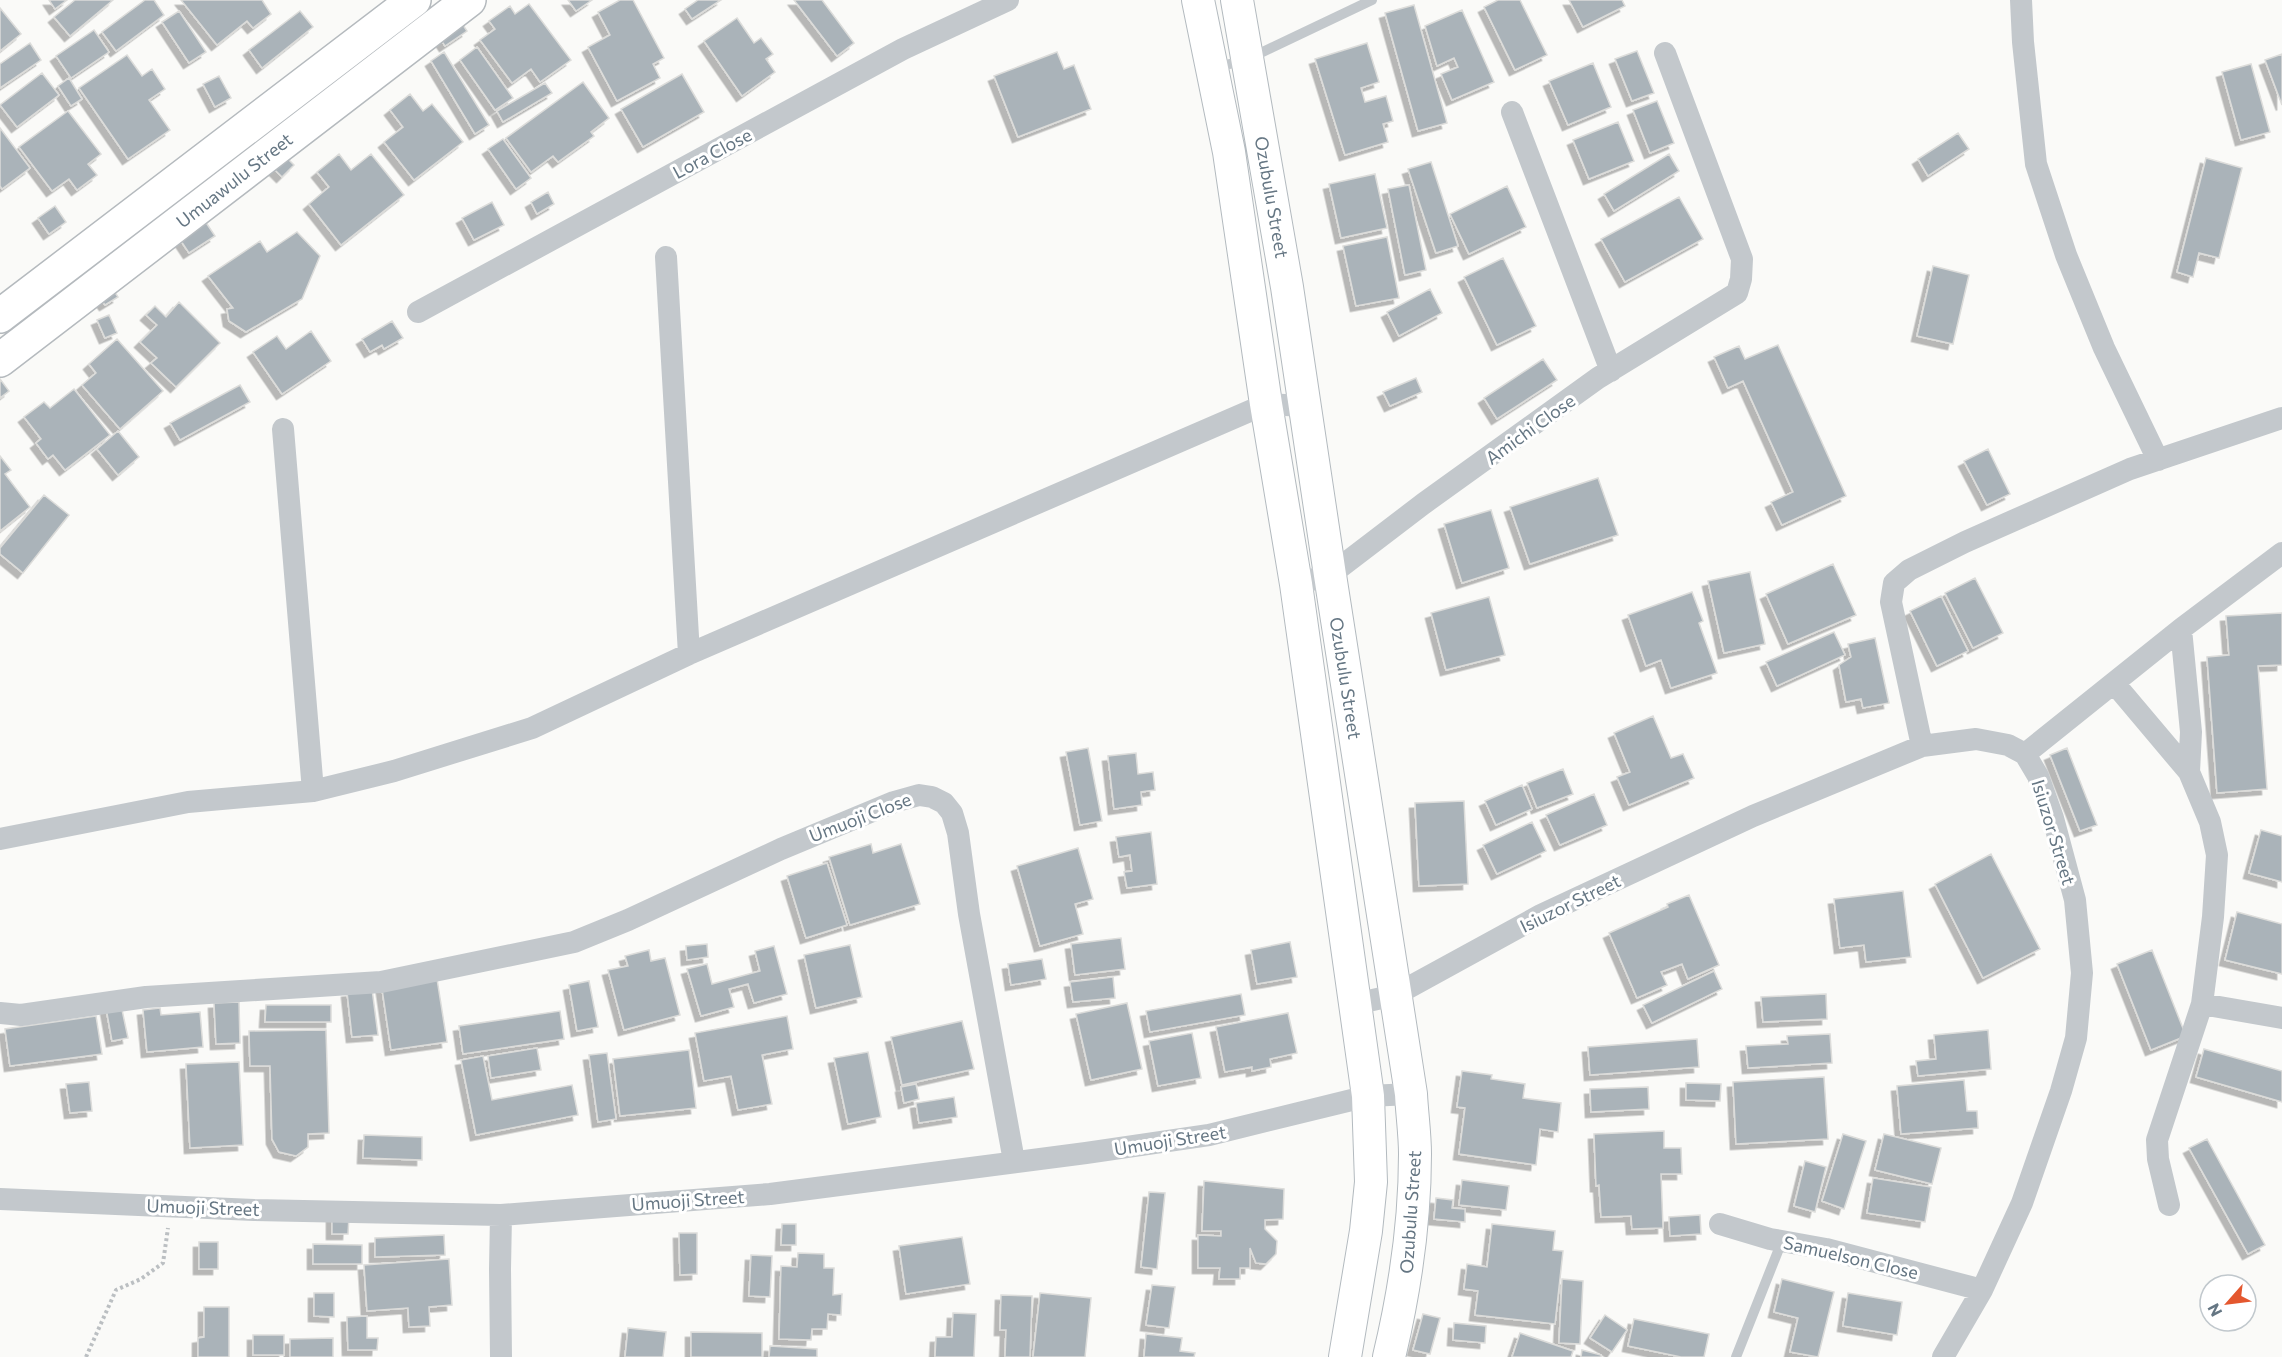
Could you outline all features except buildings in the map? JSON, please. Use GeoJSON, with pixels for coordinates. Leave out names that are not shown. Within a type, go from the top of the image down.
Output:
{"type":"FeatureCollection","features":[{"type":"Feature","properties":{"kind":"main road","name":"Umuawulu Street"},"geometry":{"type":"LineString","coordinates":[[0,316],[414,0]]}},
{"type":"Feature","properties":{"kind":"main road","name":"Umuawulu Street"},"geometry":{"type":"LineString","coordinates":[[0,360],[469,0]]}},
{"type":"Feature","properties":{"kind":"main road","name":"Ozubulu Street"},"geometry":{"type":"LineString","coordinates":[[1198,0],[1229,152],[1266,404],[1296,584],[1368,1096],[1371,1182],[1366,1232],[1345,1357]]}},
{"type":"Feature","properties":{"kind":"main road","name":"Ozubulu Street"},"geometry":{"type":"LineString","coordinates":[[1237,0],[1287,287],[1329,575],[1411,1094],[1415,1153],[1413,1212],[1405,1285],[1389,1357]]}},
{"type":"Feature","properties":{"kind":"street","name":"Lora Close"},"geometry":{"type":"LineString","coordinates":[[418,312],[903,49],[1008,0]]}},
{"type":"Feature","properties":{"kind":"street"},"geometry":{"type":"LineString","coordinates":[[2021,0],[2023,42],[2036,164],[2066,255],[2099,338],[2158,460]]}},
{"type":"Feature","properties":{"kind":"street","name":"Amichi Close"},"geometry":{"type":"LineString","coordinates":[[1329,575],[1423,504],[1611,371],[1737,293],[1741,279],[1742,259],[1665,53]]}},
{"type":"Feature","properties":{"kind":"street"},"geometry":{"type":"LineString","coordinates":[[1512,112],[1611,371]]}},
{"type":"Feature","properties":{"kind":"street"},"geometry":{"type":"LineString","coordinates":[[666,257],[689,654]]}},
{"type":"Feature","properties":{"kind":"street"},"geometry":{"type":"LineString","coordinates":[[0,839],[188,802],[313,791],[394,771],[532,728],[689,654],[1266,404],[1305,406]]}},
{"type":"Feature","properties":{"kind":"street"},"geometry":{"type":"LineString","coordinates":[[1922,746],[1891,602],[1894,583],[1910,570],[1965,542],[2130,469],[2282,418]]}},
{"type":"Feature","properties":{"kind":"street"},"geometry":{"type":"LineString","coordinates":[[283,429],[313,791]]}},
{"type":"Feature","properties":{"kind":"street"},"geometry":{"type":"LineString","coordinates":[[2025,754],[2181,629],[2282,553]]}},
{"type":"Feature","properties":{"kind":"street"},"geometry":{"type":"LineString","coordinates":[[1296,584],[1329,575]]}},
{"type":"Feature","properties":{"kind":"street"},"geometry":{"type":"LineString","coordinates":[[2181,629],[2191,732],[2189,772]]}},
{"type":"Feature","properties":{"kind":"street"},"geometry":{"type":"LineString","coordinates":[[2114,683],[2189,772],[2210,822],[2217,855],[2213,917],[2202,1004],[2157,1140],[2158,1159],[2169,1205]]}},
{"type":"Feature","properties":{"kind":"street","name":"Isiuzor Street"},"geometry":{"type":"LineString","coordinates":[[1355,1004],[1395,995],[1541,915],[1753,816],[1922,746],[1976,739],[2008,745],[2025,754],[2038,776],[2053,818],[2072,890],[2080,936],[2082,973],[2076,1038],[2061,1091],[2022,1203],[1982,1290],[1942,1357]]}},
{"type":"Feature","properties":{"kind":"street","name":"Umuoji Close"},"geometry":{"type":"LineString","coordinates":[[0,1013],[21,1015],[146,997],[381,982],[574,942],[628,920],[781,849],[894,802],[919,795],[932,797],[944,803],[952,813],[958,833],[969,914],[1014,1161]]}},
{"type":"Feature","properties":{"kind":"street"},"geometry":{"type":"LineString","coordinates":[[2202,1004],[2282,1018]]}},
{"type":"Feature","properties":{"kind":"street","name":"Umuoji Street"},"geometry":{"type":"LineString","coordinates":[[0,1199],[501,1215],[770,1194],[1209,1136],[1368,1096],[1411,1094]]}},
{"type":"Feature","properties":{"kind":"street"},"geometry":{"type":"LineString","coordinates":[[501,1215],[501,1357]]}},
{"type":"Feature","properties":{"kind":"street","name":"Samuelson Close"},"geometry":{"type":"LineString","coordinates":[[1720,1224],[1982,1290]]}},
{"type":"Feature","properties":{"kind":"lane"},"geometry":{"type":"LineString","coordinates":[[1212,68],[1248,59],[1368,1]]}},
{"type":"Feature","properties":{"kind":"lane"},"geometry":{"type":"LineString","coordinates":[[1736,1357],[1782,1241]]}},
{"type":"Feature","properties":{"kind":"path"},"geometry":{"type":"LineString","coordinates":[[86,1357],[116,1290],[141,1279],[163,1263],[171,1206]]}}]}
